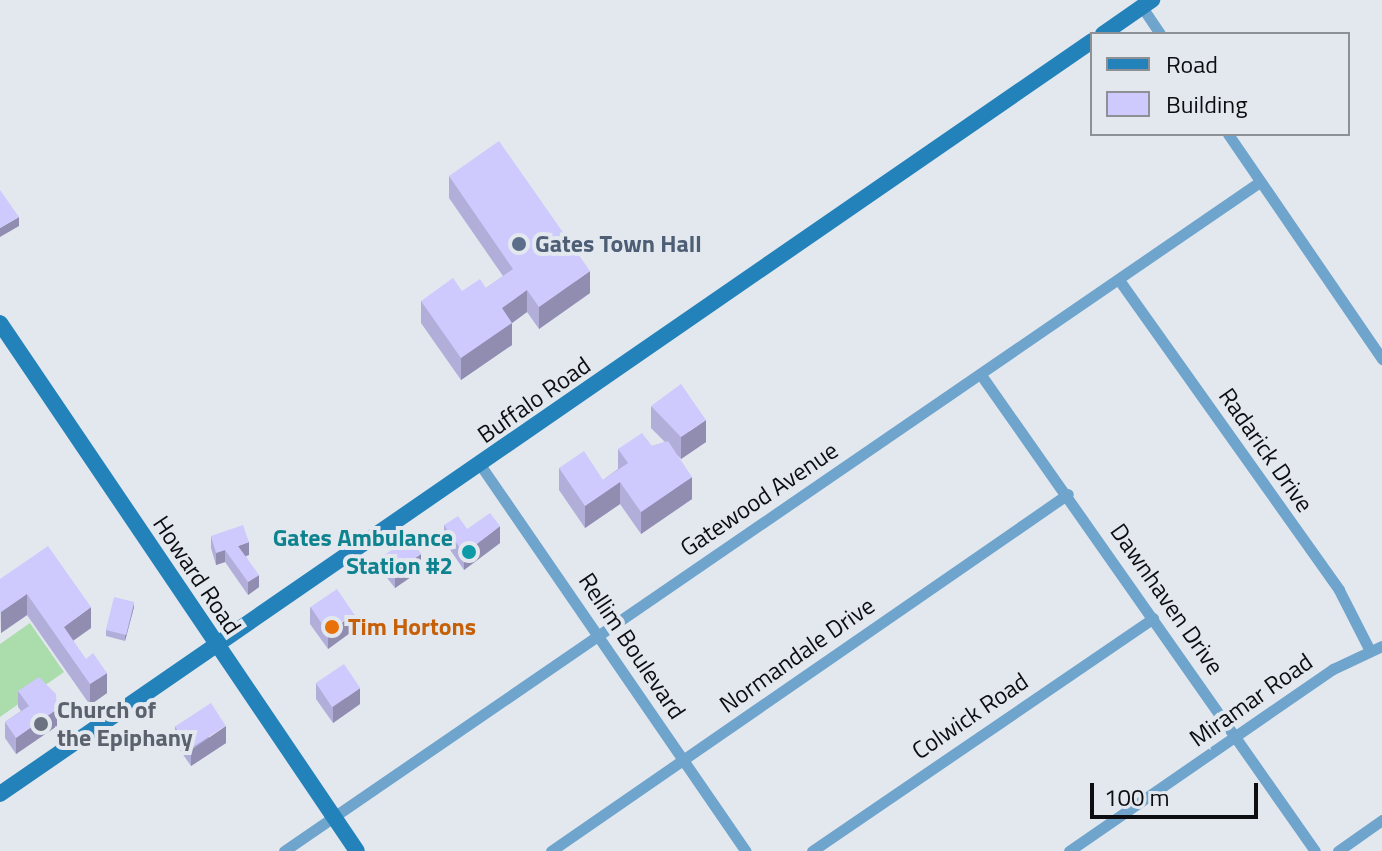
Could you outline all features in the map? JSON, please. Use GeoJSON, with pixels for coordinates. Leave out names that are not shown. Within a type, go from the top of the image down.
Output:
{"type":"FeatureCollection","features":[{"type":"Feature","properties":{"kind":"main road"},"geometry":{"type":"LineString","coordinates":[[1106,32],[1147,4]]}},
{"type":"Feature","properties":{"kind":"main road","name":"Buffalo Road"},"geometry":{"type":"LineString","coordinates":[[0,794],[215,644],[481,466],[1090,42]]}},
{"type":"Feature","properties":{"kind":"main road","name":"Howard Road"},"geometry":{"type":"LineString","coordinates":[[0,323],[357,851]]}},
{"type":"Feature","properties":{"kind":"street"},"geometry":{"type":"LineString","coordinates":[[1147,4],[1159,32]]}},
{"type":"Feature","properties":{"kind":"street"},"geometry":{"type":"LineString","coordinates":[[1229,136],[1258,183],[1382,359]]}},
{"type":"Feature","properties":{"kind":"street","name":"Gatewood Avenue"},"geometry":{"type":"LineString","coordinates":[[284,851],[1258,183]]}},
{"type":"Feature","properties":{"kind":"street","name":"Radarick Drive"},"geometry":{"type":"LineString","coordinates":[[1119,280],[1339,590],[1369,649]]}},
{"type":"Feature","properties":{"kind":"street","name":"Dawnhaven Drive"},"geometry":{"type":"LineString","coordinates":[[981,375],[1068,494],[1315,851]]}},
{"type":"Feature","properties":{"kind":"street","name":"Rellim Boulevard"},"geometry":{"type":"LineString","coordinates":[[481,466],[746,851]]}},
{"type":"Feature","properties":{"kind":"street","name":"Normandale Drive"},"geometry":{"type":"LineString","coordinates":[[551,851],[1068,494]]}},
{"type":"Feature","properties":{"kind":"street","name":"Colwick Road"},"geometry":{"type":"LineString","coordinates":[[812,851],[1153,618]]}},
{"type":"Feature","properties":{"kind":"street","name":"Miramar Road"},"geometry":{"type":"LineString","coordinates":[[1069,851],[1369,649],[1382,646]]}},
{"type":"Feature","properties":{"kind":"street"},"geometry":{"type":"LineString","coordinates":[[1338,851],[1382,820]]}},
{"type":"Feature","properties":{"kind":"green space"},"geometry":{"type":"Polygon","coordinates":[[[30,623],[64,672],[0,717],[0,644],[30,623]]]}},
{"type":"Feature","properties":{"kind":"building","name":"Gates Town Hall"},"geometry":{"type":"Polygon","coordinates":[[[499,141],[590,271],[539,307],[527,290],[502,308],[512,323],[461,358],[421,301],[453,278],[462,291],[480,279],[486,288],[513,269],[449,176],[499,141]]]}},
{"type":"Feature","properties":{"kind":"building"},"geometry":{"type":"Polygon","coordinates":[[[0,190],[19,217],[0,228],[0,190]]]}},
{"type":"Feature","properties":{"kind":"building"},"geometry":{"type":"Polygon","coordinates":[[[681,384],[706,420],[681,437],[651,406],[681,384]]]}},
{"type":"Feature","properties":{"kind":"building"},"geometry":{"type":"Polygon","coordinates":[[[642,433],[652,446],[668,441],[692,477],[641,512],[620,482],[585,506],[559,468],[584,451],[603,480],[628,463],[618,449],[642,433]]]}},
{"type":"Feature","properties":{"kind":"building"},"geometry":{"type":"Polygon","coordinates":[[[490,513],[500,526],[464,554],[444,525],[458,516],[467,529],[490,513]]]}},
{"type":"Feature","properties":{"kind":"building"},"geometry":{"type":"Polygon","coordinates":[[[243,525],[249,542],[238,546],[259,575],[248,582],[225,550],[216,553],[211,536],[243,525]]]}},
{"type":"Feature","properties":{"kind":"building"},"geometry":{"type":"Polygon","coordinates":[[[411,538],[421,554],[393,572],[383,555],[411,538]]]}},
{"type":"Feature","properties":{"kind":"building"},"geometry":{"type":"Polygon","coordinates":[[[48,546],[91,607],[64,627],[86,659],[93,653],[107,673],[90,684],[27,594],[0,611],[0,579],[48,546]]]}},
{"type":"Feature","properties":{"kind":"building"},"geometry":{"type":"Polygon","coordinates":[[[337,589],[354,614],[327,632],[310,607],[337,589]]]}},
{"type":"Feature","properties":{"kind":"building"},"geometry":{"type":"Polygon","coordinates":[[[114,597],[134,602],[126,635],[106,630],[114,597]]]}},
{"type":"Feature","properties":{"kind":"building"},"geometry":{"type":"Polygon","coordinates":[[[344,664],[360,688],[332,707],[316,683],[344,664]]]}},
{"type":"Feature","properties":{"kind":"building"},"geometry":{"type":"Polygon","coordinates":[[[39,677],[56,694],[57,709],[16,738],[5,722],[29,706],[18,691],[39,677]]]}},
{"type":"Feature","properties":{"kind":"building"},"geometry":{"type":"Polygon","coordinates":[[[211,703],[226,726],[190,749],[175,726],[211,703]]]}},
{"type":"Feature","properties":{"kind":"place","name":"Gates Town Hall"},"geometry":{"type":"Point","coordinates":[519,244]}},
{"type":"Feature","properties":{"kind":"place","name":"Gates Ambulance Station #2"},"geometry":{"type":"Point","coordinates":[469,552]}},
{"type":"Feature","properties":{"kind":"place","name":"Tim Hortons"},"geometry":{"type":"Point","coordinates":[332,627]}},
{"type":"Feature","properties":{"kind":"place","name":"Church of the Epiphany"},"geometry":{"type":"Point","coordinates":[41,724]}}]}
